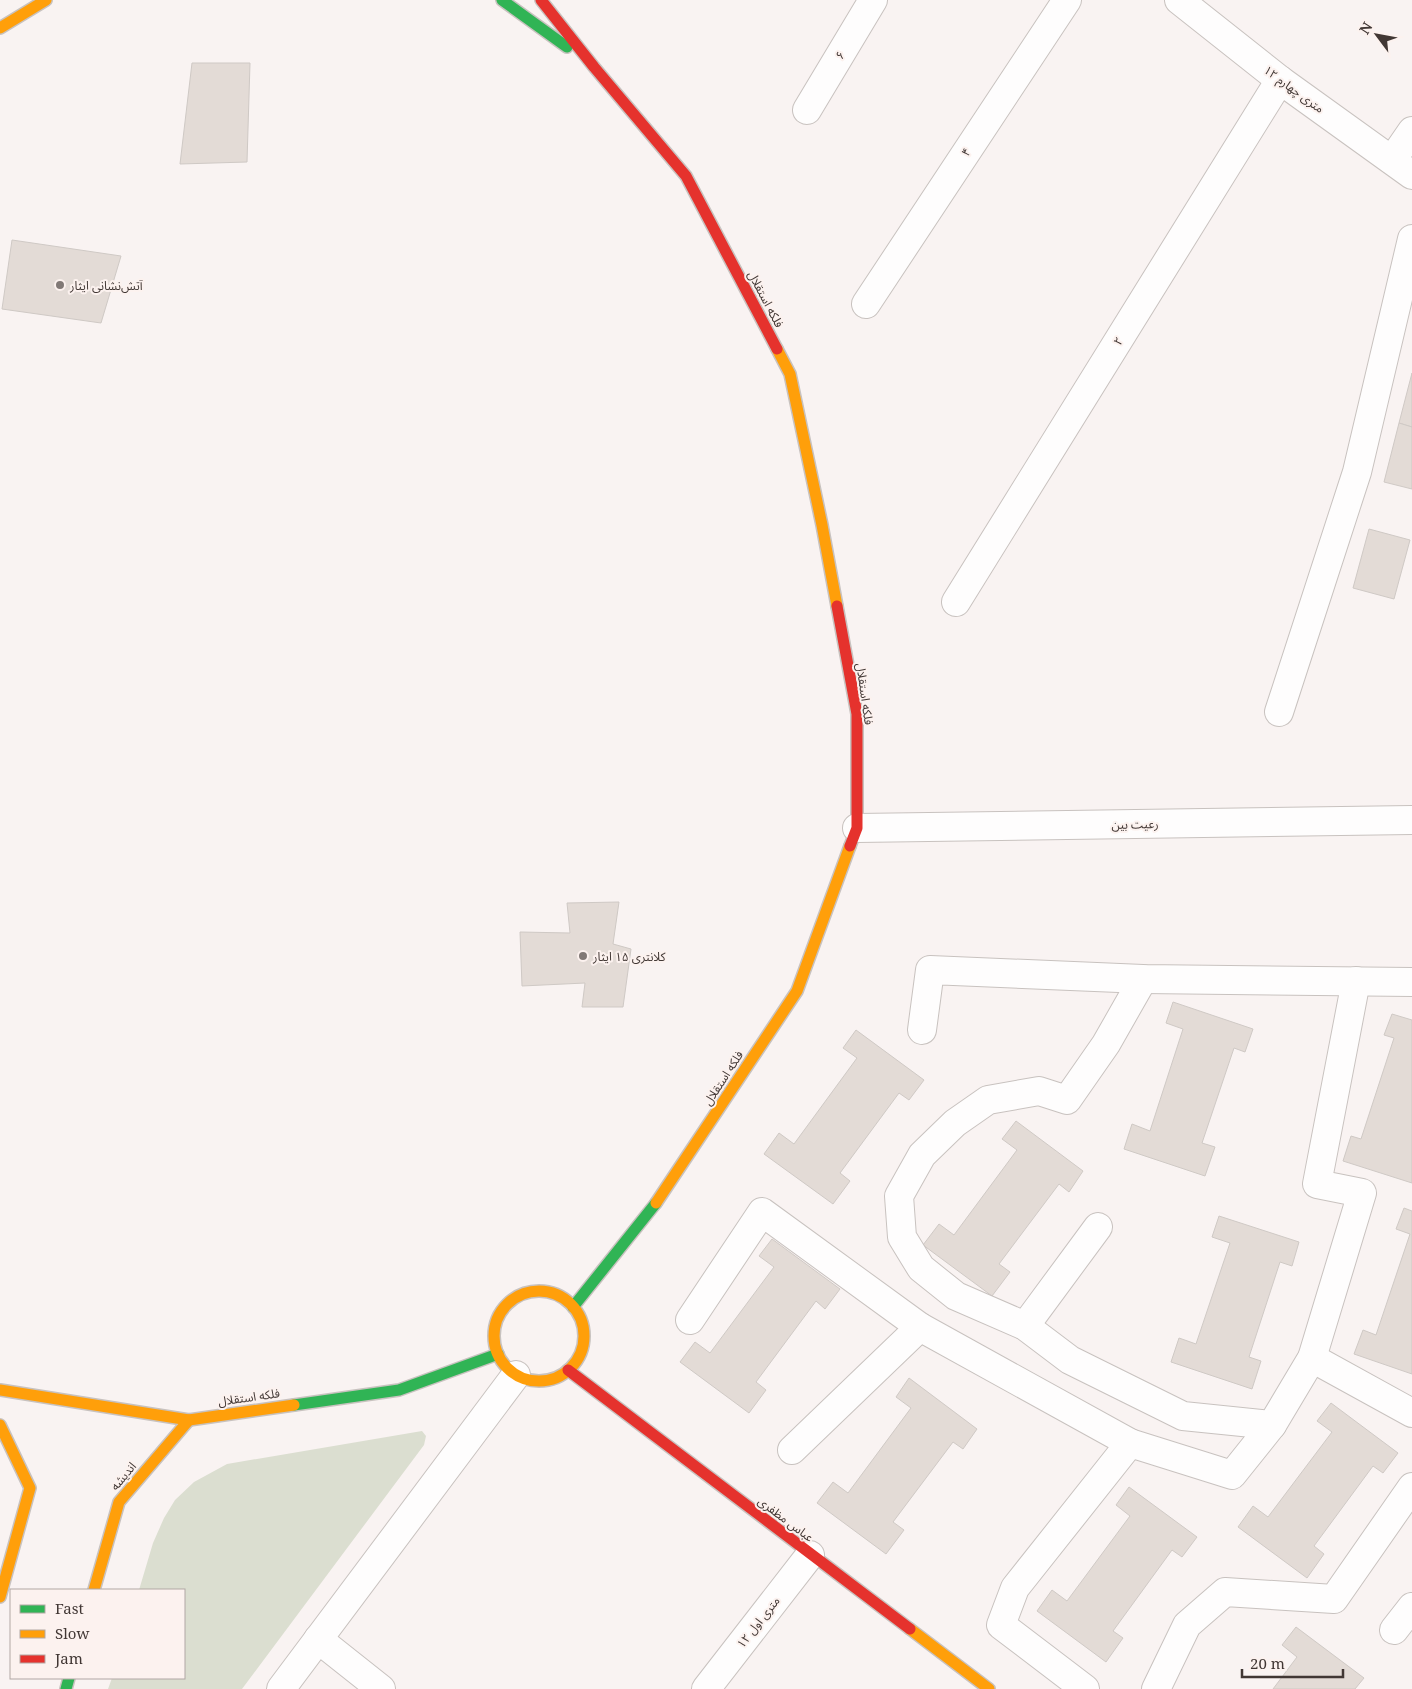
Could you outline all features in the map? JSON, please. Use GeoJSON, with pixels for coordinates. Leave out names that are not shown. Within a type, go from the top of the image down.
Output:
{"type":"FeatureCollection","features":[{"type":"Feature","properties":{"kind":"main road"},"geometry":{"type":"LineString","coordinates":[[0,28],[46,0]]}},
{"type":"Feature","properties":{"kind":"main road"},"geometry":{"type":"LineString","coordinates":[[502,0],[594,67]]}},
{"type":"Feature","properties":{"kind":"main road"},"geometry":{"type":"LineString","coordinates":[[541,0],[594,67]]}},
{"type":"Feature","properties":{"kind":"main road","name":"فلکه استقلال"},"geometry":{"type":"LineString","coordinates":[[573,1307],[661,1197],[797,991],[857,828],[856,714],[822,525],[790,374],[686,176],[594,67]]}},
{"type":"Feature","properties":{"kind":"main road"},"geometry":{"type":"LineString","coordinates":[[536,1291],[549,1292],[563,1297],[573,1307],[581,1318],[584,1332],[583,1346],[578,1359],[568,1370],[556,1377],[543,1381],[529,1380],[505,1366],[498,1354],[494,1340],[501,1312],[510,1302],[522,1295],[536,1291]]}},
{"type":"Feature","properties":{"kind":"main road","name":"فلکه استقلال"},"geometry":{"type":"LineString","coordinates":[[0,1390],[189,1420],[399,1390],[498,1354]]}},
{"type":"Feature","properties":{"kind":"main road","name":"عباس مظفری"},"geometry":{"type":"LineString","coordinates":[[568,1370],[989,1689]]}},
{"type":"Feature","properties":{"kind":"main road","name":"اندیشه"},"geometry":{"type":"LineString","coordinates":[[94,1589],[119,1502],[189,1420]]}},
{"type":"Feature","properties":{"kind":"main road"},"geometry":{"type":"LineString","coordinates":[[0,1425],[30,1488],[0,1597]]}},
{"type":"Feature","properties":{"kind":"street","name":"۶"},"geometry":{"type":"LineString","coordinates":[[807,110],[873,0]]}},
{"type":"Feature","properties":{"kind":"street","name":"۴"},"geometry":{"type":"LineString","coordinates":[[866,304],[1067,0]]}},
{"type":"Feature","properties":{"kind":"street","name":"۱۲ متری چهارم"},"geometry":{"type":"LineString","coordinates":[[1179,0],[1280,80],[1402,168]]}},
{"type":"Feature","properties":{"kind":"street","name":"۲"},"geometry":{"type":"LineString","coordinates":[[956,602],[1280,80]]}},
{"type":"Feature","properties":{"kind":"street"},"geometry":{"type":"LineString","coordinates":[[1402,168],[1412,131]]}},
{"type":"Feature","properties":{"kind":"street"},"geometry":{"type":"LineString","coordinates":[[1279,712],[1357,472],[1412,239]]}},
{"type":"Feature","properties":{"kind":"street","name":"رعیت بین"},"geometry":{"type":"LineString","coordinates":[[857,828],[1412,820]]}},
{"type":"Feature","properties":{"kind":"street"},"geometry":{"type":"LineString","coordinates":[[922,1030],[930,970],[1142,979],[1412,982]]}},
{"type":"Feature","properties":{"kind":"street"},"geometry":{"type":"LineString","coordinates":[[1142,979],[1106,1044],[1067,1100],[1039,1091],[988,1100],[954,1123],[922,1154],[899,1196],[902,1237],[921,1268],[956,1296],[1025,1326],[1070,1360],[1183,1416],[1272,1425]]}},
{"type":"Feature","properties":{"kind":"street"},"geometry":{"type":"LineString","coordinates":[[690,1320],[762,1212],[920,1326],[1130,1443],[1232,1475],[1272,1425],[1312,1358],[1362,1193],[1317,1184],[1356,981]]}},
{"type":"Feature","properties":{"kind":"street"},"geometry":{"type":"LineString","coordinates":[[1025,1326],[1098,1227]]}},
{"type":"Feature","properties":{"kind":"street"},"geometry":{"type":"LineString","coordinates":[[792,1450],[920,1326]]}},
{"type":"Feature","properties":{"kind":"street"},"geometry":{"type":"LineString","coordinates":[[1312,1358],[1412,1413]]}},
{"type":"Feature","properties":{"kind":"street"},"geometry":{"type":"LineString","coordinates":[[281,1689],[516,1374]]}},
{"type":"Feature","properties":{"kind":"street"},"geometry":{"type":"LineString","coordinates":[[1085,1689],[1001,1625],[1015,1588],[1130,1443]]}},
{"type":"Feature","properties":{"kind":"street"},"geometry":{"type":"LineString","coordinates":[[1156,1689],[1187,1625],[1225,1592],[1334,1599],[1412,1487]]}},
{"type":"Feature","properties":{"kind":"street","name":"۱۲ متری اول"},"geometry":{"type":"LineString","coordinates":[[706,1689],[810,1555]]}},
{"type":"Feature","properties":{"kind":"street"},"geometry":{"type":"LineString","coordinates":[[1394,1630],[1412,1607]]}},
{"type":"Feature","properties":{"kind":"street"},"geometry":{"type":"LineString","coordinates":[[318,1639],[381,1689]]}},
{"type":"Feature","properties":{"kind":"shaded area"},"geometry":{"type":"Polygon","coordinates":[[[422,1431],[426,1436],[424,1445],[242,1689],[108,1689],[112,1679],[185,1679],[185,1589],[139,1589],[153,1543],[164,1518],[175,1500],[194,1482],[227,1464],[422,1431]]]}},
{"type":"Feature","properties":{"kind":"building"},"geometry":{"type":"Polygon","coordinates":[[[192,63],[250,63],[247,162],[180,164],[192,63]]]}},
{"type":"Feature","properties":{"kind":"building"},"geometry":{"type":"Polygon","coordinates":[[[12,240],[121,256],[101,323],[2,309],[12,240]]]}},
{"type":"Feature","properties":{"kind":"building"},"geometry":{"type":"Polygon","coordinates":[[[1412,373],[1412,427],[1399,423],[1412,373]]]}},
{"type":"Feature","properties":{"kind":"building"},"geometry":{"type":"Polygon","coordinates":[[[1399,423],[1412,427],[1412,489],[1384,482],[1399,423]]]}},
{"type":"Feature","properties":{"kind":"building"},"geometry":{"type":"Polygon","coordinates":[[[1369,529],[1410,540],[1394,599],[1353,588],[1369,529]]]}},
{"type":"Feature","properties":{"kind":"building"},"geometry":{"type":"Polygon","coordinates":[[[619,902],[613,944],[631,949],[623,1007],[582,1007],[585,983],[522,986],[520,932],[570,933],[567,903],[619,902]]]}},
{"type":"Feature","properties":{"kind":"building"},"geometry":{"type":"Polygon","coordinates":[[[1173,1002],[1253,1029],[1245,1052],[1234,1048],[1202,1143],[1215,1147],[1205,1176],[1124,1149],[1132,1124],[1150,1131],[1183,1029],[1166,1023],[1173,1002]]]}},
{"type":"Feature","properties":{"kind":"building"},"geometry":{"type":"Polygon","coordinates":[[[1392,1014],[1412,1020],[1412,1183],[1343,1161],[1351,1136],[1361,1139],[1394,1038],[1384,1035],[1392,1014]]]}},
{"type":"Feature","properties":{"kind":"building"},"geometry":{"type":"Polygon","coordinates":[[[856,1030],[924,1080],[909,1100],[899,1093],[840,1173],[850,1181],[833,1204],[764,1154],[779,1133],[794,1144],[857,1058],[843,1048],[856,1030]]]}},
{"type":"Feature","properties":{"kind":"building"},"geometry":{"type":"Polygon","coordinates":[[[1016,1121],[1083,1171],[1069,1192],[1059,1184],[999,1264],[1010,1272],[992,1296],[923,1245],[939,1224],[954,1235],[1017,1150],[1002,1139],[1016,1121]]]}},
{"type":"Feature","properties":{"kind":"building"},"geometry":{"type":"Polygon","coordinates":[[[1404,1208],[1412,1211],[1412,1374],[1354,1354],[1363,1330],[1376,1335],[1410,1234],[1396,1229],[1404,1208]]]}},
{"type":"Feature","properties":{"kind":"building"},"geometry":{"type":"Polygon","coordinates":[[[1219,1216],[1299,1242],[1292,1266],[1280,1262],[1249,1357],[1261,1361],[1252,1389],[1171,1362],[1179,1338],[1196,1344],[1230,1243],[1212,1237],[1219,1216]]]}},
{"type":"Feature","properties":{"kind":"building"},"geometry":{"type":"Polygon","coordinates":[[[772,1239],[840,1289],[825,1309],[816,1301],[756,1382],[766,1390],[749,1413],[680,1362],[695,1342],[710,1353],[774,1267],[759,1256],[772,1239]]]}},
{"type":"Feature","properties":{"kind":"building"},"geometry":{"type":"Polygon","coordinates":[[[909,1378],[977,1429],[963,1449],[953,1442],[893,1522],[904,1530],[886,1554],[817,1503],[833,1482],[848,1493],[911,1408],[896,1397],[909,1378]]]}},
{"type":"Feature","properties":{"kind":"building"},"geometry":{"type":"Polygon","coordinates":[[[1331,1403],[1398,1453],[1383,1473],[1373,1466],[1314,1546],[1324,1554],[1307,1578],[1238,1527],[1253,1506],[1268,1517],[1332,1432],[1317,1421],[1331,1403]]]}},
{"type":"Feature","properties":{"kind":"building"},"geometry":{"type":"Polygon","coordinates":[[[1129,1487],[1197,1537],[1182,1557],[1172,1550],[1113,1631],[1123,1638],[1106,1662],[1037,1611],[1052,1590],[1067,1601],[1130,1516],[1116,1505],[1129,1487]]]}},
{"type":"Feature","properties":{"kind":"building"},"geometry":{"type":"Polygon","coordinates":[[[1296,1627],[1364,1678],[1355,1689],[1273,1689],[1297,1657],[1282,1645],[1296,1627]]]}},
{"type":"Feature","properties":{"kind":"traffic: fast"},"geometry":{"type":"LineString","coordinates":[[502,0],[567,47]]}},
{"type":"Feature","properties":{"kind":"traffic: fast"},"geometry":{"type":"LineString","coordinates":[[573,1307],[656,1203]]}},
{"type":"Feature","properties":{"kind":"traffic: fast"},"geometry":{"type":"LineString","coordinates":[[294,1405],[399,1390],[498,1354]]}},
{"type":"Feature","properties":{"kind":"traffic: fast"},"geometry":{"type":"LineString","coordinates":[[66,1689],[69,1679]]}},
{"type":"Feature","properties":{"kind":"traffic: slow"},"geometry":{"type":"LineString","coordinates":[[0,28],[46,0]]}},
{"type":"Feature","properties":{"kind":"traffic: slow"},"geometry":{"type":"LineString","coordinates":[[777,349],[790,374],[837,606]]}},
{"type":"Feature","properties":{"kind":"traffic: slow"},"geometry":{"type":"LineString","coordinates":[[656,1203],[797,991],[850,846]]}},
{"type":"Feature","properties":{"kind":"traffic: slow"},"geometry":{"type":"LineString","coordinates":[[539,1291],[556,1295],[571,1304],[580,1319],[584,1336],[580,1353],[571,1368],[556,1377],[539,1381],[522,1377],[507,1368],[498,1353],[494,1336],[498,1319],[507,1304],[522,1295],[539,1291]]}},
{"type":"Feature","properties":{"kind":"traffic: slow"},"geometry":{"type":"LineString","coordinates":[[0,1390],[189,1420],[294,1405]]}},
{"type":"Feature","properties":{"kind":"traffic: slow"},"geometry":{"type":"LineString","coordinates":[[94,1589],[119,1502],[189,1420]]}},
{"type":"Feature","properties":{"kind":"traffic: slow"},"geometry":{"type":"LineString","coordinates":[[0,1425],[30,1488],[0,1597]]}},
{"type":"Feature","properties":{"kind":"traffic: slow"},"geometry":{"type":"LineString","coordinates":[[910,1629],[989,1689]]}},
{"type":"Feature","properties":{"kind":"traffic: jam"},"geometry":{"type":"LineString","coordinates":[[541,0],[594,67],[686,176],[777,349]]}},
{"type":"Feature","properties":{"kind":"traffic: jam"},"geometry":{"type":"LineString","coordinates":[[837,606],[857,714],[857,828],[850,846]]}},
{"type":"Feature","properties":{"kind":"traffic: jam"},"geometry":{"type":"LineString","coordinates":[[568,1370],[910,1629]]}},
{"type":"Feature","properties":{"kind":"place","name":"آتش‌نشانی ایثار"},"geometry":{"type":"Point","coordinates":[60,285]}},
{"type":"Feature","properties":{"kind":"place","name":"کلانتری ۱۵ ایثار"},"geometry":{"type":"Point","coordinates":[583,956]}}]}
